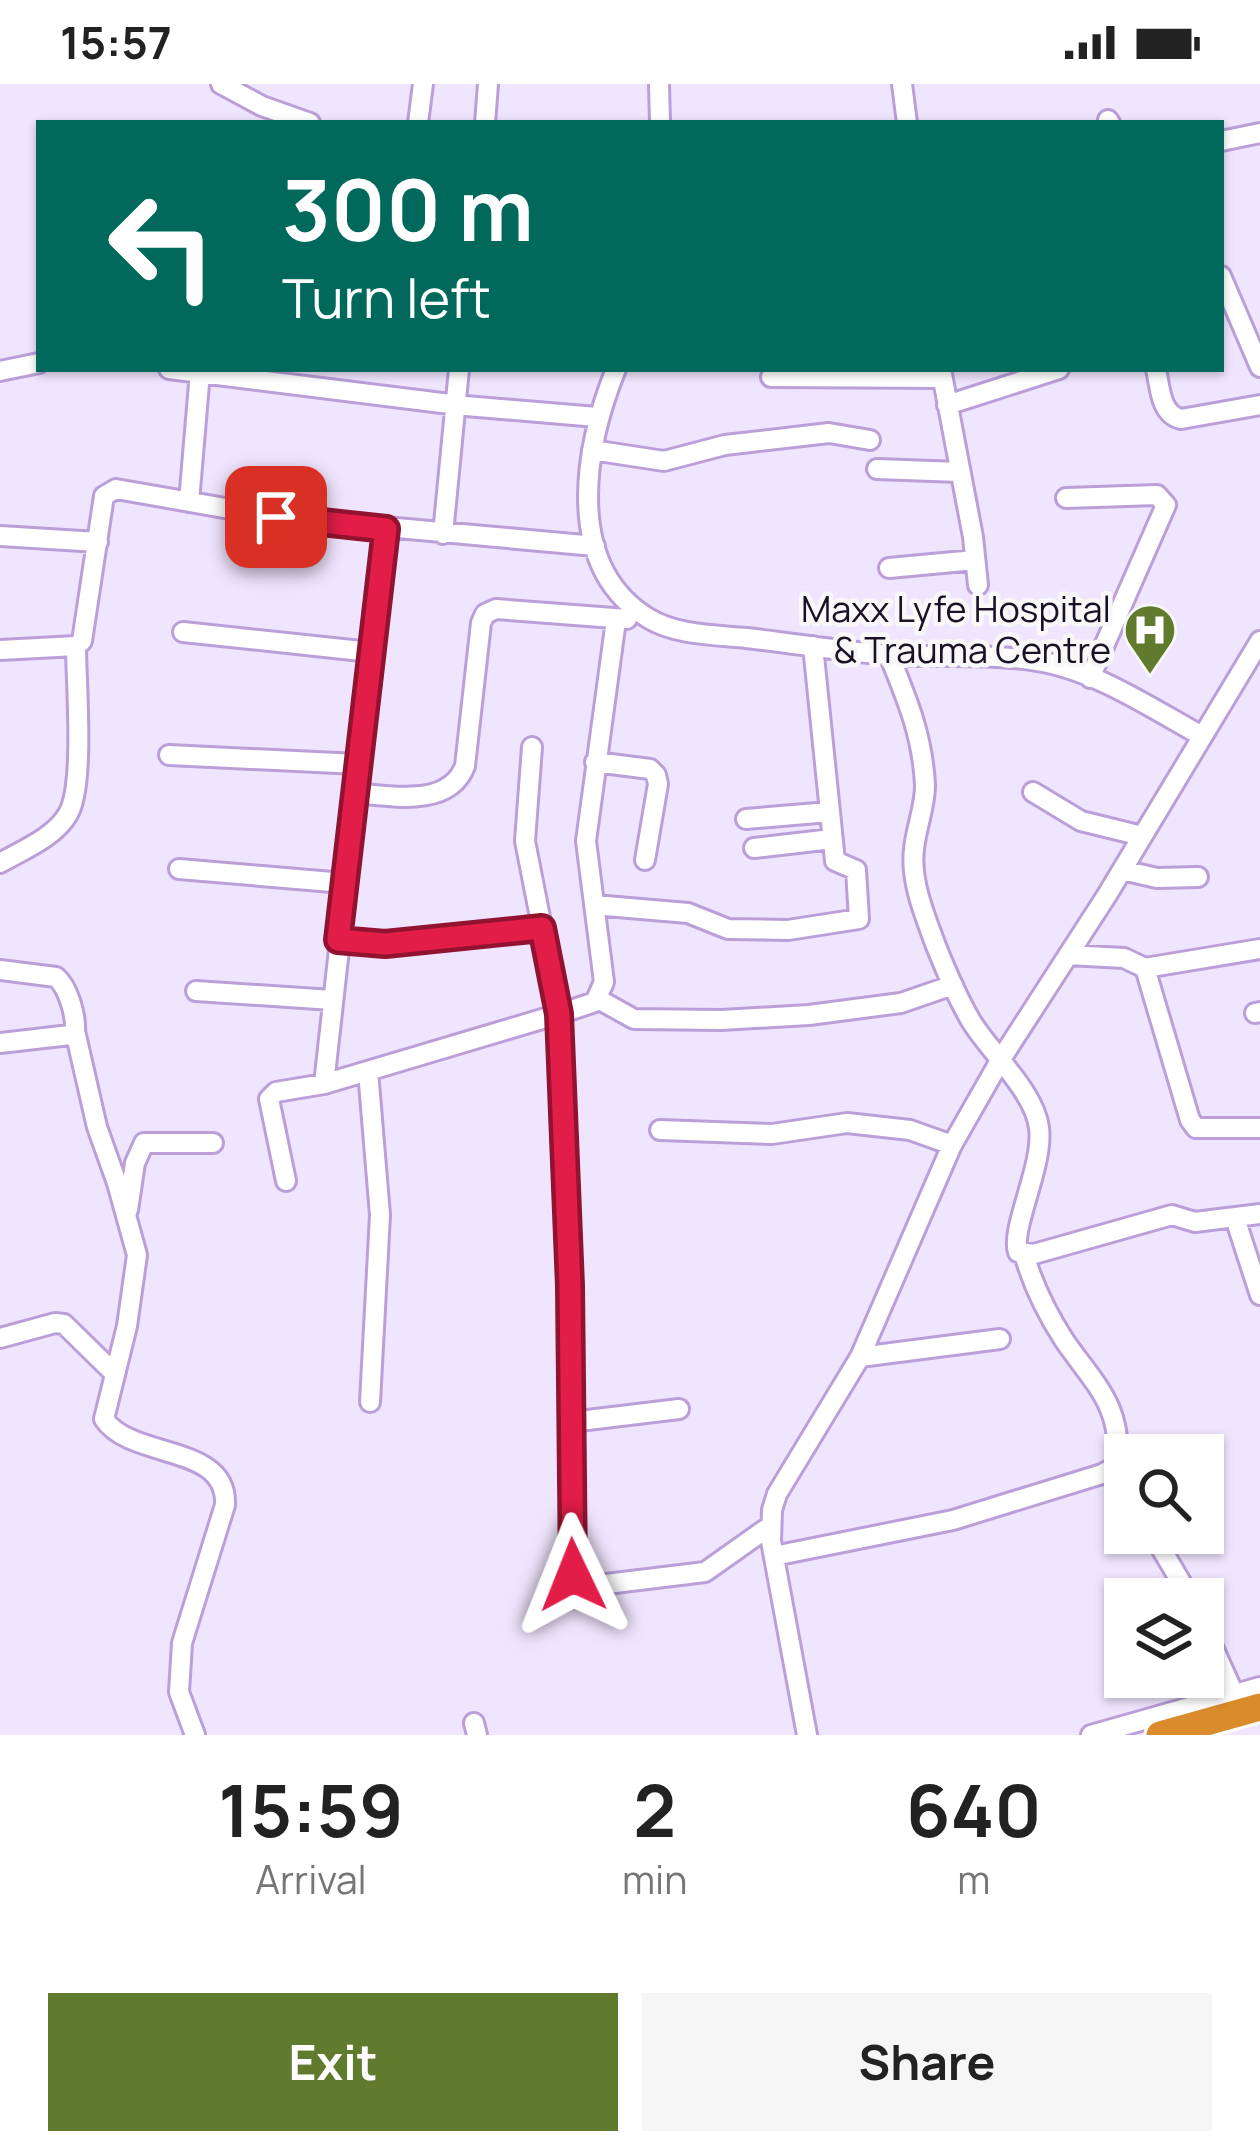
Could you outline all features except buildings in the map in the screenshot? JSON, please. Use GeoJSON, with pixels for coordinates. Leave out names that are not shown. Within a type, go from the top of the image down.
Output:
{"type":"FeatureCollection","features":[{"type":"Feature","properties":{"kind":"highway"},"geometry":{"type":"LineString","coordinates":[[1160,1735],[1260,1707]]}},
{"type":"Feature","properties":{"kind":"street"},"geometry":{"type":"LineString","coordinates":[[221,84],[301,120]]}},
{"type":"Feature","properties":{"kind":"street"},"geometry":{"type":"LineString","coordinates":[[418,120],[423,84]]}},
{"type":"Feature","properties":{"kind":"street"},"geometry":{"type":"LineString","coordinates":[[484,120],[488,84]]}},
{"type":"Feature","properties":{"kind":"street"},"geometry":{"type":"LineString","coordinates":[[659,84],[660,120]]}},
{"type":"Feature","properties":{"kind":"street"},"geometry":{"type":"LineString","coordinates":[[907,120],[902,85],[923,84]]}},
{"type":"Feature","properties":{"kind":"street"},"geometry":{"type":"LineString","coordinates":[[1224,140],[1260,134]]}},
{"type":"Feature","properties":{"kind":"street"},"geometry":{"type":"LineString","coordinates":[[1224,283],[1260,367]]}},
{"type":"Feature","properties":{"kind":"street"},"geometry":{"type":"LineString","coordinates":[[0,370],[36,364]]}},
{"type":"Feature","properties":{"kind":"street"},"geometry":{"type":"LineString","coordinates":[[189,502],[200,372],[597,417]]}},
{"type":"Feature","properties":{"kind":"street"},"geometry":{"type":"LineString","coordinates":[[442,534],[459,372]]}},
{"type":"Feature","properties":{"kind":"street"},"geometry":{"type":"LineString","coordinates":[[615,372],[597,417],[588,529],[607,576],[643,614],[672,628],[704,634],[889,655],[1032,660],[1090,678],[1202,736]]}},
{"type":"Feature","properties":{"kind":"street"},"geometry":{"type":"LineString","coordinates":[[947,404],[1049,372]]}},
{"type":"Feature","properties":{"kind":"street"},"geometry":{"type":"LineString","coordinates":[[1157,372],[1166,411],[1172,417],[1260,405]]}},
{"type":"Feature","properties":{"kind":"street"},"geometry":{"type":"LineString","coordinates":[[770,377],[942,374],[978,585]]}},
{"type":"Feature","properties":{"kind":"street"},"geometry":{"type":"LineString","coordinates":[[592,450],[664,461],[724,446],[829,433],[869,440]]}},
{"type":"Feature","properties":{"kind":"street"},"geometry":{"type":"LineString","coordinates":[[877,469],[960,472]]}},
{"type":"Feature","properties":{"kind":"street"},"geometry":{"type":"LineString","coordinates":[[0,862],[53,831],[69,814],[77,778],[76,646],[86,634],[104,496],[109,490],[276,517],[595,546]]}},
{"type":"Feature","properties":{"kind":"street"},"geometry":{"type":"LineString","coordinates":[[1066,498],[1157,495],[1166,506],[1090,678]]}},
{"type":"Feature","properties":{"kind":"street"},"geometry":{"type":"LineString","coordinates":[[324,1084],[386,529]]}},
{"type":"Feature","properties":{"kind":"street"},"geometry":{"type":"LineString","coordinates":[[0,536],[98,542]]}},
{"type":"Feature","properties":{"kind":"street"},"geometry":{"type":"LineString","coordinates":[[889,568],[975,560]]}},
{"type":"Feature","properties":{"kind":"street"},"geometry":{"type":"LineString","coordinates":[[355,793],[416,797],[450,789],[460,780],[485,614],[496,609],[616,620],[643,614]]}},
{"type":"Feature","properties":{"kind":"street"},"geometry":{"type":"LineString","coordinates":[[286,1180],[269,1099],[276,1092],[324,1084],[598,999],[604,982],[586,841],[616,620]]}},
{"type":"Feature","properties":{"kind":"street"},"geometry":{"type":"LineString","coordinates":[[183,632],[371,652]]}},
{"type":"Feature","properties":{"kind":"street"},"geometry":{"type":"LineString","coordinates":[[807,1735],[770,1526],[784,1479],[860,1357],[952,1145],[1202,736],[1254,665],[1260,641]]}},
{"type":"Feature","properties":{"kind":"street"},"geometry":{"type":"LineString","coordinates":[[0,650],[76,646]]}},
{"type":"Feature","properties":{"kind":"street"},"geometry":{"type":"LineString","coordinates":[[594,905],[688,913],[728,928],[788,930],[854,922],[861,910],[856,871],[835,861],[813,646]]}},
{"type":"Feature","properties":{"kind":"street"},"geometry":{"type":"LineString","coordinates":[[889,655],[920,733],[925,789],[914,843],[914,876],[953,985],[971,1021],[1036,1115],[1040,1129],[1034,1184],[1016,1236],[1018,1252],[1172,1215],[1195,1222],[1260,1214]]}},
{"type":"Feature","properties":{"kind":"street"},"geometry":{"type":"LineString","coordinates":[[532,746],[524,841],[559,1014],[570,1286],[571,1562],[579,1585],[705,1572],[770,1526]]}},
{"type":"Feature","properties":{"kind":"street"},"geometry":{"type":"LineString","coordinates":[[169,755],[358,764]]}},
{"type":"Feature","properties":{"kind":"street"},"geometry":{"type":"LineString","coordinates":[[596,762],[650,770],[656,775],[645,860]]}},
{"type":"Feature","properties":{"kind":"street"},"geometry":{"type":"LineString","coordinates":[[1033,792],[1081,821],[1142,836]]}},
{"type":"Feature","properties":{"kind":"street"},"geometry":{"type":"LineString","coordinates":[[746,819],[830,812]]}},
{"type":"Feature","properties":{"kind":"street"},"geometry":{"type":"LineString","coordinates":[[754,848],[832,839]]}},
{"type":"Feature","properties":{"kind":"street"},"geometry":{"type":"LineString","coordinates":[[179,868],[344,883]]}},
{"type":"Feature","properties":{"kind":"street"},"geometry":{"type":"LineString","coordinates":[[1122,870],[1157,878],[1198,877]]}},
{"type":"Feature","properties":{"kind":"street"},"geometry":{"type":"LineString","coordinates":[[338,940],[385,944],[542,928]]}},
{"type":"Feature","properties":{"kind":"street"},"geometry":{"type":"LineString","coordinates":[[1068,955],[1124,958],[1145,968],[1260,949]]}},
{"type":"Feature","properties":{"kind":"street"},"geometry":{"type":"LineString","coordinates":[[1145,968],[1190,1120],[1203,1130],[1260,1128]]}},
{"type":"Feature","properties":{"kind":"street"},"geometry":{"type":"LineString","coordinates":[[0,970],[56,977],[62,982],[97,1126],[134,1237],[136,1274],[104,1419],[109,1427],[207,1468],[223,1481],[226,1490],[180,1657],[182,1708],[195,1735]]}},
{"type":"Feature","properties":{"kind":"street"},"geometry":{"type":"LineString","coordinates":[[598,999],[634,1019],[721,1020],[901,1003],[953,985]]}},
{"type":"Feature","properties":{"kind":"street"},"geometry":{"type":"LineString","coordinates":[[196,991],[332,1000]]}},
{"type":"Feature","properties":{"kind":"street"},"geometry":{"type":"LineString","coordinates":[[0,1043],[75,1031]]}},
{"type":"Feature","properties":{"kind":"street"},"geometry":{"type":"LineString","coordinates":[[368,1071],[380,1215],[370,1402]]}},
{"type":"Feature","properties":{"kind":"street"},"geometry":{"type":"LineString","coordinates":[[660,1130],[772,1134],[847,1123],[910,1130],[952,1145]]}},
{"type":"Feature","properties":{"kind":"street"},"geometry":{"type":"LineString","coordinates":[[127,1215],[135,1163],[145,1143],[212,1143]]}},
{"type":"Feature","properties":{"kind":"street"},"geometry":{"type":"LineString","coordinates":[[1235,1218],[1258,1282]]}},
{"type":"Feature","properties":{"kind":"street"},"geometry":{"type":"LineString","coordinates":[[1024,1254],[1040,1300],[1111,1405],[1117,1434]]}},
{"type":"Feature","properties":{"kind":"street"},"geometry":{"type":"LineString","coordinates":[[0,1338],[64,1324],[114,1373]]}},
{"type":"Feature","properties":{"kind":"street"},"geometry":{"type":"LineString","coordinates":[[860,1357],[1000,1339]]}},
{"type":"Feature","properties":{"kind":"street"},"geometry":{"type":"LineString","coordinates":[[571,1421],[679,1409]]}},
{"type":"Feature","properties":{"kind":"street"},"geometry":{"type":"LineString","coordinates":[[774,1556],[953,1520],[1104,1473]]}},
{"type":"Feature","properties":{"kind":"street"},"geometry":{"type":"LineString","coordinates":[[1224,1672],[1234,1694]]}},
{"type":"Feature","properties":{"kind":"street"},"geometry":{"type":"LineString","coordinates":[[1091,1735],[1260,1687]]}},
{"type":"Feature","properties":{"kind":"place","name":"Maxx Lyfe Hospital & Trauma Centre"},"geometry":{"type":"Point","coordinates":[1150,676]}},
{"type":"Feature","properties":{"kind":"route"},"geometry":{"type":"LineString","coordinates":[[276,517],[386,529],[338,940],[385,944],[542,928],[559,1014],[570,1286],[573,1575]]}}]}
